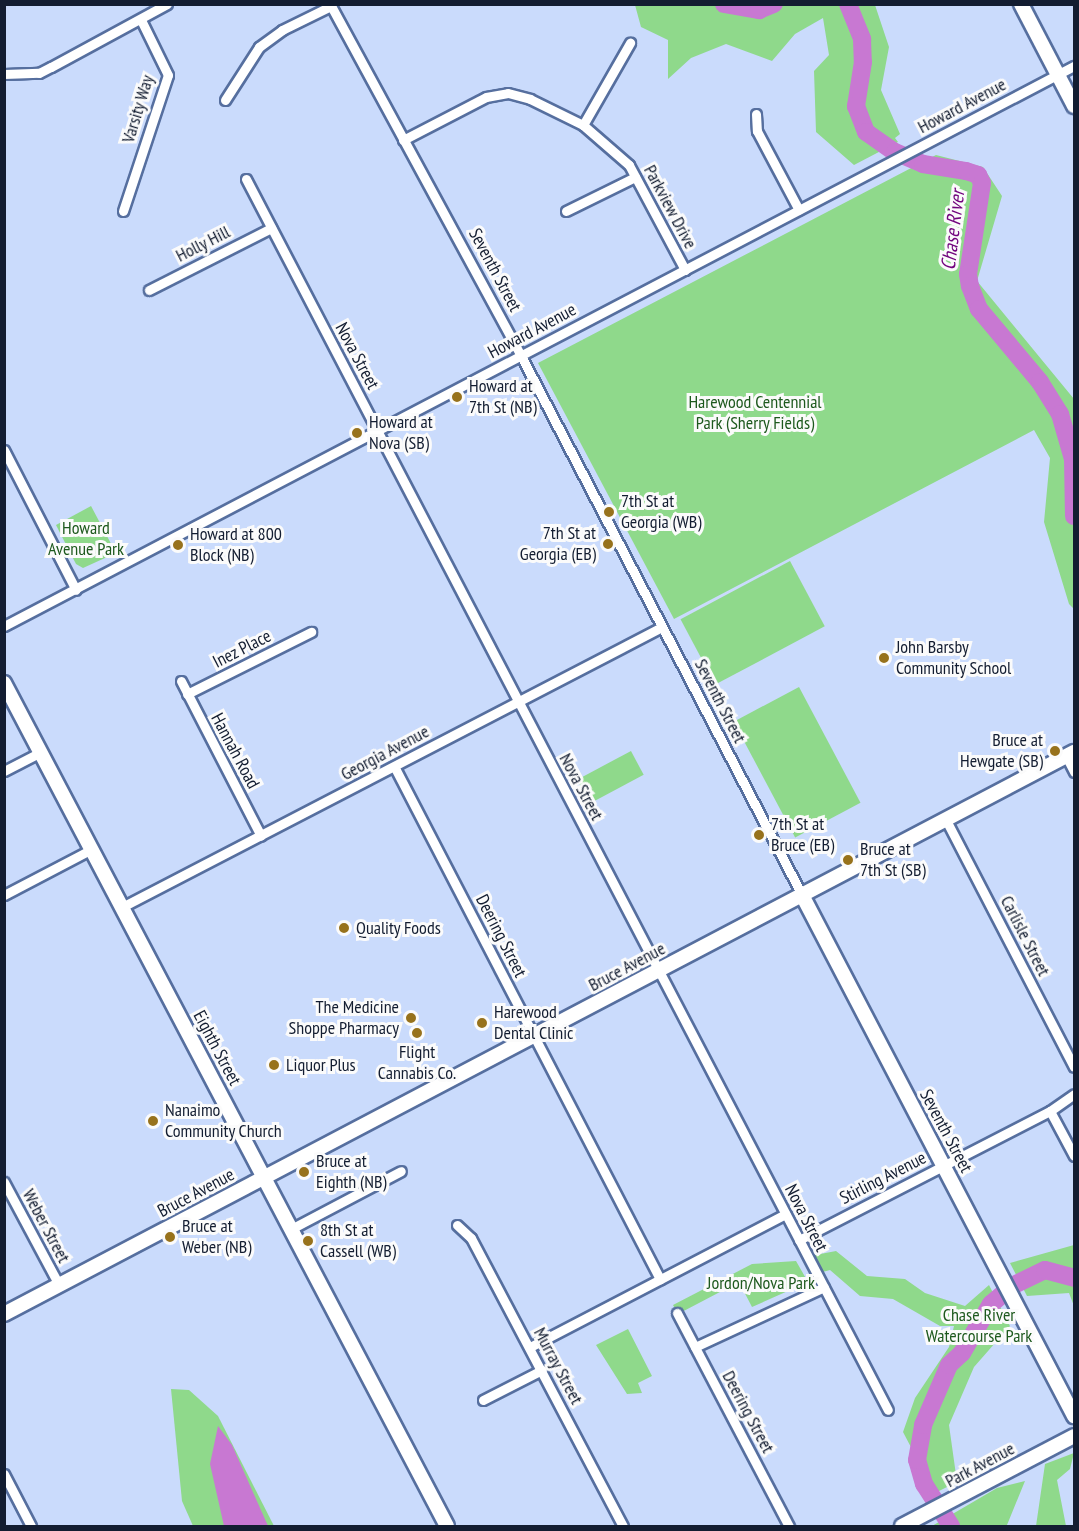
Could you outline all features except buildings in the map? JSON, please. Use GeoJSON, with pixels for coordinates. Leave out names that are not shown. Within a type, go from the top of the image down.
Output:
{"type":"FeatureCollection","features":[{"type":"Feature","properties":{"kind":"street"},"geometry":{"type":"LineString","coordinates":[[4,74],[39,73],[167,4]]}},
{"type":"Feature","properties":{"kind":"street"},"geometry":{"type":"LineString","coordinates":[[1021,4],[1074,106]]}},
{"type":"Feature","properties":{"kind":"street"},"geometry":{"type":"LineString","coordinates":[[225,100],[259,47],[282,30],[331,5]]}},
{"type":"Feature","properties":{"kind":"street","name":"Seventh Street"},"geometry":{"type":"LineString","coordinates":[[331,5],[521,356],[1074,1416]]}},
{"type":"Feature","properties":{"kind":"street","name":"Varsity Way"},"geometry":{"type":"LineString","coordinates":[[123,211],[168,75],[141,20]]}},
{"type":"Feature","properties":{"kind":"street"},"geometry":{"type":"LineString","coordinates":[[583,125],[630,43]]}},
{"type":"Feature","properties":{"kind":"street","name":"Howard Avenue"},"geometry":{"type":"LineString","coordinates":[[4,626],[1074,66]]}},
{"type":"Feature","properties":{"kind":"street","name":"Parkview Drive"},"geometry":{"type":"LineString","coordinates":[[403,140],[486,97],[508,93],[583,125],[629,165],[685,270]]}},
{"type":"Feature","properties":{"kind":"street"},"geometry":{"type":"LineString","coordinates":[[756,114],[757,132],[799,210]]}},
{"type":"Feature","properties":{"kind":"street"},"geometry":{"type":"LineString","coordinates":[[566,211],[635,177]]}},
{"type":"Feature","properties":{"kind":"street","name":"Nova Street"},"geometry":{"type":"LineString","coordinates":[[246,179],[888,1410]]}},
{"type":"Feature","properties":{"kind":"street","name":"Holly Hill"},"geometry":{"type":"LineString","coordinates":[[149,290],[271,228]]}},
{"type":"Feature","properties":{"kind":"street"},"geometry":{"type":"LineString","coordinates":[[4,450],[76,590]]}},
{"type":"Feature","properties":{"kind":"street","name":"Georgia Avenue"},"geometry":{"type":"LineString","coordinates":[[122,907],[519,704],[662,627]]}},
{"type":"Feature","properties":{"kind":"street","name":"Inez Place"},"geometry":{"type":"LineString","coordinates":[[187,694],[311,632]]}},
{"type":"Feature","properties":{"kind":"street","name":"Hannah Road"},"geometry":{"type":"LineString","coordinates":[[181,681],[261,836]]}},
{"type":"Feature","properties":{"kind":"street","name":"Eighth Street"},"geometry":{"type":"LineString","coordinates":[[4,682],[447,1527]]}},
{"type":"Feature","properties":{"kind":"street"},"geometry":{"type":"LineString","coordinates":[[4,771],[41,752]]}},
{"type":"Feature","properties":{"kind":"street"},"geometry":{"type":"LineString","coordinates":[[1070,754],[1074,772]]}},
{"type":"Feature","properties":{"kind":"street","name":"Bruce Avenue"},"geometry":{"type":"LineString","coordinates":[[4,1314],[1070,754]]}},
{"type":"Feature","properties":{"kind":"street","name":"Deering Street"},"geometry":{"type":"LineString","coordinates":[[395,768],[660,1279]]}},
{"type":"Feature","properties":{"kind":"street","name":"Carlisle Street"},"geometry":{"type":"LineString","coordinates":[[946,820],[1074,1067]]}},
{"type":"Feature","properties":{"kind":"street"},"geometry":{"type":"LineString","coordinates":[[4,896],[92,849]]}},
{"type":"Feature","properties":{"kind":"street","name":"Stirling Avenue"},"geometry":{"type":"LineString","coordinates":[[799,1239],[1050,1112],[1074,1094]]}},
{"type":"Feature","properties":{"kind":"street"},"geometry":{"type":"LineString","coordinates":[[1050,1112],[1074,1156]]}},
{"type":"Feature","properties":{"kind":"street"},"geometry":{"type":"LineString","coordinates":[[291,1228],[401,1171]]}},
{"type":"Feature","properties":{"kind":"street","name":"Weber Street"},"geometry":{"type":"LineString","coordinates":[[4,1182],[59,1286]]}},
{"type":"Feature","properties":{"kind":"street"},"geometry":{"type":"LineString","coordinates":[[530,1347],[786,1214]]}},
{"type":"Feature","properties":{"kind":"street","name":"Murray Street"},"geometry":{"type":"LineString","coordinates":[[457,1225],[471,1238],[623,1527]]}},
{"type":"Feature","properties":{"kind":"street"},"geometry":{"type":"LineString","coordinates":[[695,1347],[824,1287]]}},
{"type":"Feature","properties":{"kind":"street","name":"Deering Street"},"geometry":{"type":"LineString","coordinates":[[677,1313],[789,1527]]}},
{"type":"Feature","properties":{"kind":"street"},"geometry":{"type":"LineString","coordinates":[[483,1400],[542,1370]]}},
{"type":"Feature","properties":{"kind":"street","name":"Park Avenue"},"geometry":{"type":"LineString","coordinates":[[907,1524],[1074,1436]]}},
{"type":"Feature","properties":{"kind":"street"},"geometry":{"type":"LineString","coordinates":[[4,1474],[31,1527]]}},
{"type":"Feature","properties":{"kind":"green space"},"geometry":{"type":"Polygon","coordinates":[[[635,5],[875,5],[889,47],[881,90],[900,134],[895,138],[898,142],[854,165],[816,132],[814,71],[829,55],[823,18],[795,34],[772,61],[726,44],[691,58],[668,79],[668,40],[641,27],[635,5]]]}},
{"type":"Feature","properties":{"kind":"green space","name":"Harewood Centennial Park (Sherry Fields)"},"geometry":{"type":"Polygon","coordinates":[[[936,155],[983,167],[1002,196],[977,281],[1074,399],[1074,609],[1069,604],[1044,522],[1050,458],[1034,430],[674,619],[538,363],[936,155]]]}},
{"type":"Feature","properties":{"kind":"green space","name":"Howard Avenue Park"},"geometry":{"type":"Polygon","coordinates":[[[91,506],[116,553],[83,568],[76,564],[56,525],[91,506]]]}},
{"type":"Feature","properties":{"kind":"green space"},"geometry":{"type":"Polygon","coordinates":[[[790,561],[825,626],[715,685],[681,619],[790,561]]]}},
{"type":"Feature","properties":{"kind":"green space"},"geometry":{"type":"Polygon","coordinates":[[[799,687],[861,803],[795,837],[734,722],[799,687]]]}},
{"type":"Feature","properties":{"kind":"green space"},"geometry":{"type":"Polygon","coordinates":[[[631,751],[644,775],[590,803],[577,780],[631,751]]]}},
{"type":"Feature","properties":{"kind":"green space","name":"Chase River Watercourse Park"},"geometry":{"type":"Polygon","coordinates":[[[1074,1245],[1074,1306],[1069,1293],[1027,1296],[1010,1263],[1074,1245]]]}},
{"type":"Feature","properties":{"kind":"green space","name":"Chase River Watercourse Park"},"geometry":{"type":"Polygon","coordinates":[[[836,1251],[867,1276],[905,1279],[925,1293],[965,1306],[989,1285],[1010,1326],[974,1367],[949,1425],[957,1482],[935,1493],[903,1432],[915,1398],[949,1347],[954,1326],[940,1326],[893,1299],[860,1296],[830,1270],[819,1273],[810,1256],[836,1251]]]}},
{"type":"Feature","properties":{"kind":"green space","name":"Jordon/Nova Park"},"geometry":{"type":"Polygon","coordinates":[[[796,1261],[808,1282],[752,1307],[739,1282],[678,1314],[673,1305],[752,1264],[796,1261]]]}},
{"type":"Feature","properties":{"kind":"green space"},"geometry":{"type":"Polygon","coordinates":[[[628,1329],[652,1376],[638,1383],[642,1393],[627,1394],[596,1345],[628,1329]]]}},
{"type":"Feature","properties":{"kind":"green space"},"geometry":{"type":"Polygon","coordinates":[[[171,1389],[189,1390],[218,1416],[274,1526],[193,1526],[182,1501],[171,1389]]]}},
{"type":"Feature","properties":{"kind":"green space"},"geometry":{"type":"Polygon","coordinates":[[[1074,1453],[1070,1469],[1057,1480],[1066,1526],[1036,1526],[1045,1464],[1074,1453]]]}},
{"type":"Feature","properties":{"kind":"green space"},"geometry":{"type":"Polygon","coordinates":[[[1025,1481],[1007,1525],[1014,1526],[932,1526],[997,1488],[1025,1481]]]}},
{"type":"Feature","properties":{"kind":"shaded area"},"geometry":{"type":"Polygon","coordinates":[[[218,1426],[232,1445],[268,1526],[224,1526],[210,1464],[218,1426]]]}},
{"type":"Feature","properties":{"kind":"waterway","name":"Chase River"},"geometry":{"type":"LineString","coordinates":[[724,4],[759,10],[774,4]]}},
{"type":"Feature","properties":{"kind":"waterway","name":"Chase River"},"geometry":{"type":"LineString","coordinates":[[848,4],[862,39],[863,62],[856,106],[866,132],[895,152],[923,164],[978,175],[982,183],[968,274],[970,286],[979,309],[1040,382],[1060,414],[1073,459],[1074,516]]}},
{"type":"Feature","properties":{"kind":"waterway","name":"Chase River"},"geometry":{"type":"LineString","coordinates":[[951,1526],[924,1484],[917,1460],[923,1425],[949,1365],[962,1353],[991,1304],[1014,1285],[1045,1270],[1074,1278]]}},
{"type":"Feature","properties":{"kind":"place","name":"Howard at 7th St (NB)"},"geometry":{"type":"Point","coordinates":[457,397]}},
{"type":"Feature","properties":{"kind":"place","name":"Howard at Nova (SB)"},"geometry":{"type":"Point","coordinates":[357,433]}},
{"type":"Feature","properties":{"kind":"place","name":"7th St at Georgia (WB)"},"geometry":{"type":"Point","coordinates":[609,512]}},
{"type":"Feature","properties":{"kind":"place","name":"7th St at Georgia (EB)"},"geometry":{"type":"Point","coordinates":[608,544]}},
{"type":"Feature","properties":{"kind":"place","name":"Howard at 800 Block (NB)"},"geometry":{"type":"Point","coordinates":[178,545]}},
{"type":"Feature","properties":{"kind":"place","name":"John Barsby Community School"},"geometry":{"type":"Point","coordinates":[884,658]}},
{"type":"Feature","properties":{"kind":"place","name":"Bruce at Hewgate (SB)"},"geometry":{"type":"Point","coordinates":[1055,751]}},
{"type":"Feature","properties":{"kind":"place","name":"7th St at Bruce (EB)"},"geometry":{"type":"Point","coordinates":[759,835]}},
{"type":"Feature","properties":{"kind":"place","name":"Bruce at 7th St (SB)"},"geometry":{"type":"Point","coordinates":[848,860]}},
{"type":"Feature","properties":{"kind":"place","name":"Quality Foods"},"geometry":{"type":"Point","coordinates":[344,928]}},
{"type":"Feature","properties":{"kind":"place","name":"The Medicine Shoppe Pharmacy"},"geometry":{"type":"Point","coordinates":[411,1018]}},
{"type":"Feature","properties":{"kind":"place","name":"Harewood Dental Clinic"},"geometry":{"type":"Point","coordinates":[482,1023]}},
{"type":"Feature","properties":{"kind":"place","name":"Flight Cannabis Co."},"geometry":{"type":"Point","coordinates":[417,1033]}},
{"type":"Feature","properties":{"kind":"place","name":"Liquor Plus"},"geometry":{"type":"Point","coordinates":[274,1065]}},
{"type":"Feature","properties":{"kind":"place","name":"Nanaimo Community Church"},"geometry":{"type":"Point","coordinates":[153,1121]}},
{"type":"Feature","properties":{"kind":"place","name":"Bruce at Eighth (NB)"},"geometry":{"type":"Point","coordinates":[304,1172]}},
{"type":"Feature","properties":{"kind":"place","name":"Bruce at Weber (NB)"},"geometry":{"type":"Point","coordinates":[170,1237]}},
{"type":"Feature","properties":{"kind":"place","name":"8th St at Cassell (WB)"},"geometry":{"type":"Point","coordinates":[308,1241]}}]}
